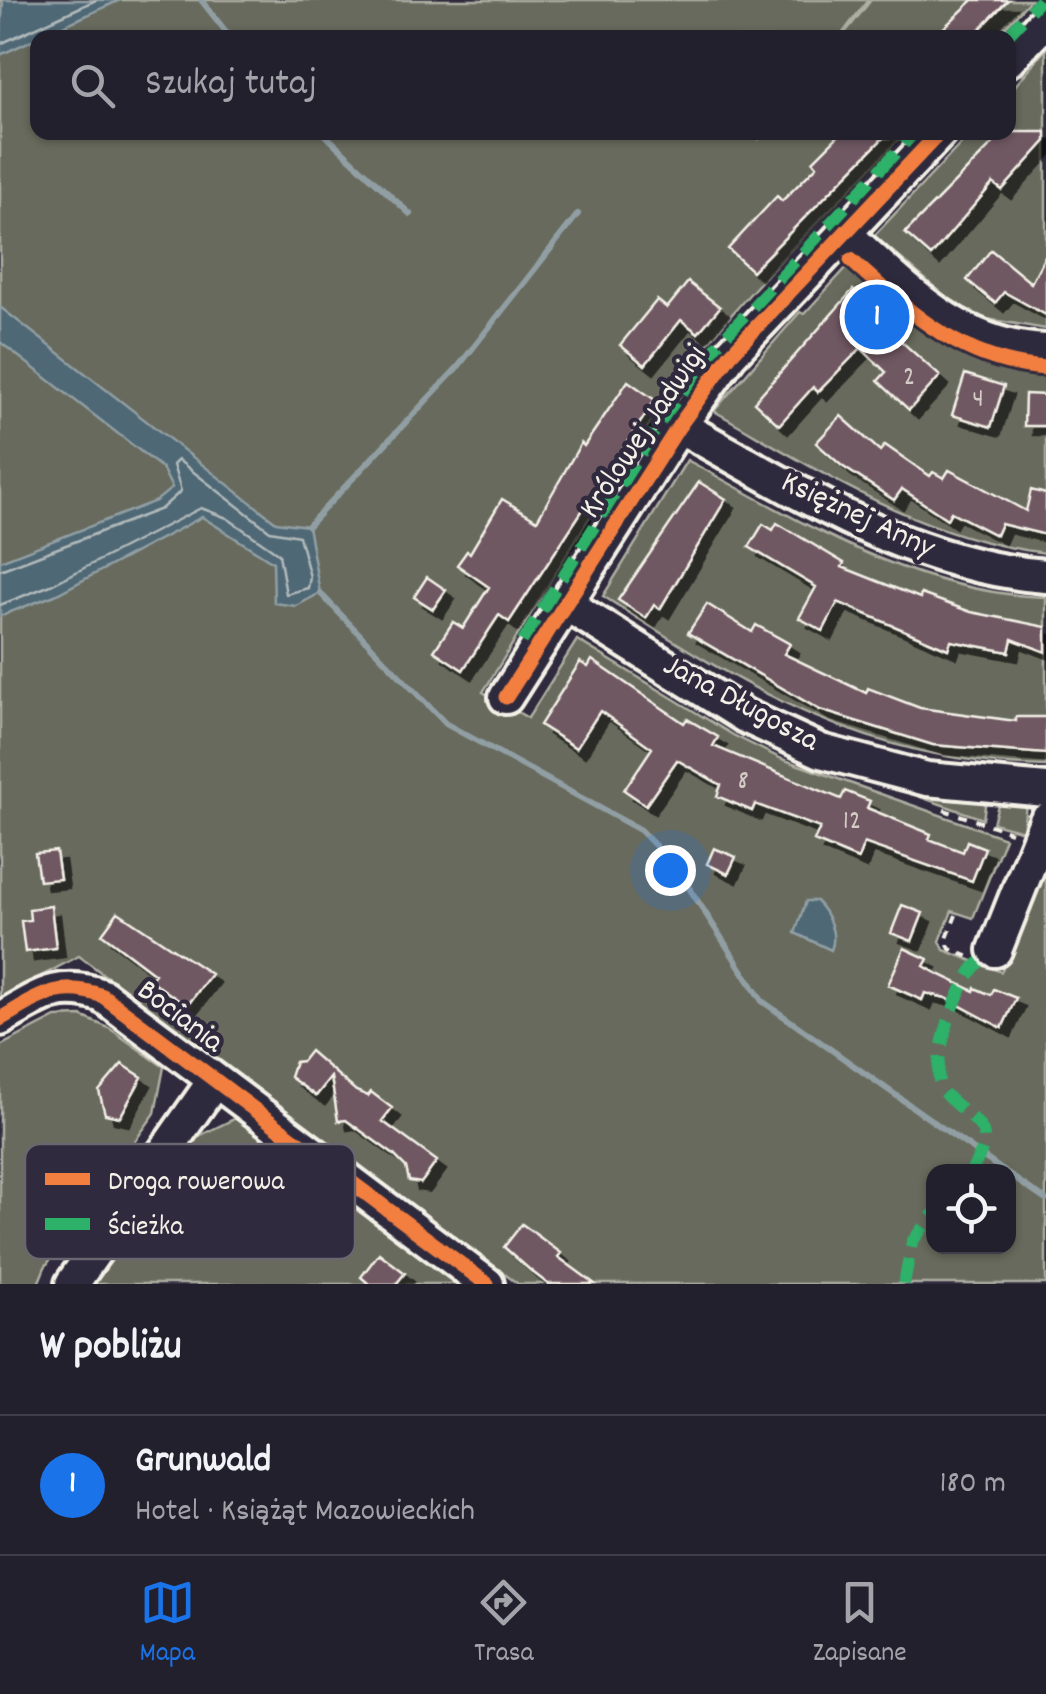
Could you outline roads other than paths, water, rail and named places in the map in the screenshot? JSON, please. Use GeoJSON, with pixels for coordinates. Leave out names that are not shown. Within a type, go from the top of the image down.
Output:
{"type":"FeatureCollection","features":[{"type":"Feature","properties":{"kind":"street"},"geometry":{"type":"LineString","coordinates":[[1016,52],[1046,20]]}},
{"type":"Feature","properties":{"kind":"street","name":"Królowej Jadwigi"},"geometry":{"type":"LineString","coordinates":[[506,697],[678,426],[730,355],[932,140]]}},
{"type":"Feature","properties":{"kind":"street"},"geometry":{"type":"LineString","coordinates":[[844,233],[933,313],[955,326],[994,344],[1046,351]]}},
{"type":"Feature","properties":{"kind":"street","name":"Księżnej Anny"},"geometry":{"type":"LineString","coordinates":[[678,426],[857,524],[909,546],[958,564],[1046,576]]}},
{"type":"Feature","properties":{"kind":"street","name":"Jana Długosza"},"geometry":{"type":"LineString","coordinates":[[566,604],[746,716],[821,751],[944,782],[1046,790]]}},
{"type":"Feature","properties":{"kind":"street"},"geometry":{"type":"LineString","coordinates":[[995,950],[1046,822]]}},
{"type":"Feature","properties":{"kind":"street","name":"Bociania"},"geometry":{"type":"LineString","coordinates":[[0,1018],[51,991],[79,988],[103,996],[215,1080]]}},
{"type":"Feature","properties":{"kind":"street"},"geometry":{"type":"LineString","coordinates":[[170,1144],[215,1080],[300,1144]]}},
{"type":"Feature","properties":{"kind":"street"},"geometry":{"type":"LineString","coordinates":[[355,1185],[487,1284]]}},
{"type":"Feature","properties":{"kind":"street"},"geometry":{"type":"LineString","coordinates":[[72,1284],[90,1259]]}},
{"type":"Feature","properties":{"kind":"water"},"geometry":{"type":"Polygon","coordinates":[[[3,0],[120,0],[55,30],[30,30],[30,41],[0,55],[3,0]]]}},
{"type":"Feature","properties":{"kind":"water"},"geometry":{"type":"Polygon","coordinates":[[[0,307],[276,522],[308,526],[320,593],[296,606],[274,603],[273,562],[202,517],[55,595],[0,616],[0,561],[156,501],[172,488],[162,468],[0,342],[0,307]]]}},
{"type":"Feature","properties":{"kind":"water"},"geometry":{"type":"Polygon","coordinates":[[[806,901],[816,901],[828,918],[833,937],[831,950],[795,933],[806,901]]]}},
{"type":"Feature","properties":{"kind":"waterway"},"geometry":{"type":"LineString","coordinates":[[201,0],[225,30]]}},
{"type":"Feature","properties":{"kind":"waterway"},"geometry":{"type":"LineString","coordinates":[[331,140],[410,214]]}},
{"type":"Feature","properties":{"kind":"waterway"},"geometry":{"type":"LineString","coordinates":[[308,526],[458,367],[578,214]]}},
{"type":"Feature","properties":{"kind":"waterway"},"geometry":{"type":"LineString","coordinates":[[320,593],[446,724],[640,830],[675,866],[762,1001],[994,1164]]}},
{"type":"Feature","properties":{"kind":"waterway"},"geometry":{"type":"LineString","coordinates":[[1016,1179],[1046,1200]]}},
{"type":"Feature","properties":{"kind":"place","name":"Grunwald"},"geometry":{"type":"Point","coordinates":[877,317]}}]}
